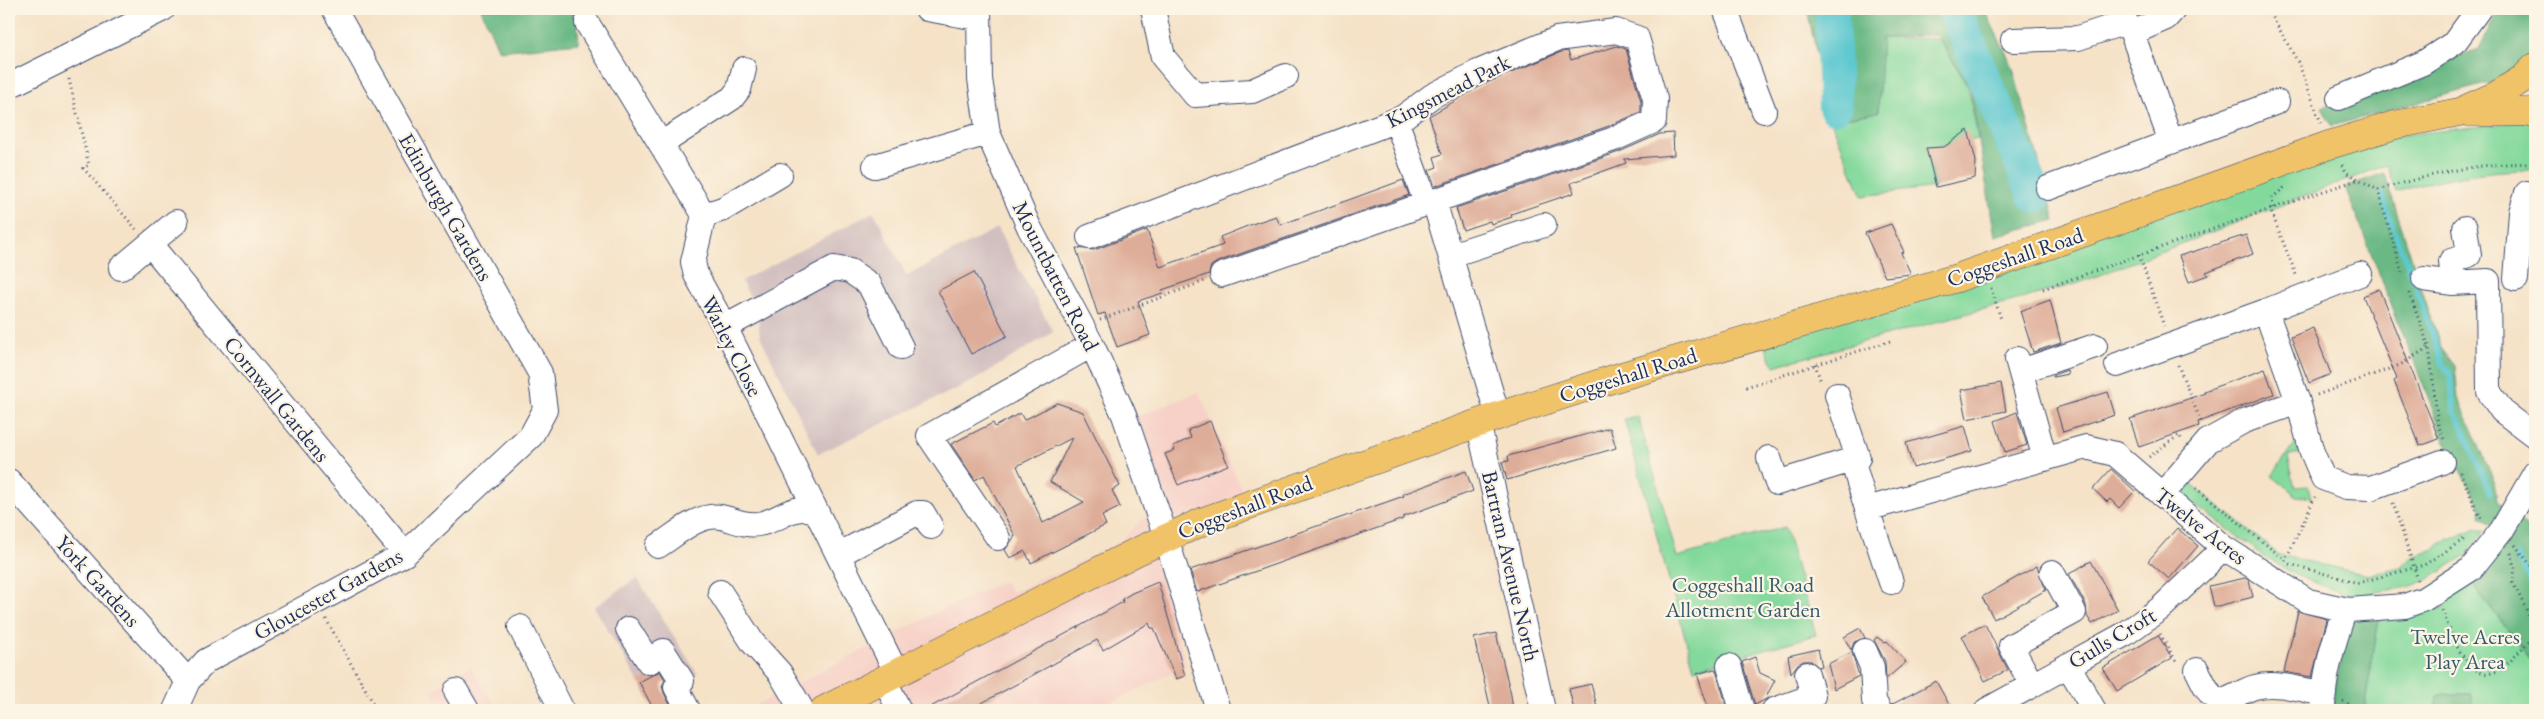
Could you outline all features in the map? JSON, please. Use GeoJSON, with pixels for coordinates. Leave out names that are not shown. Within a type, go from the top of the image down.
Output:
{"type":"FeatureCollection","features":[{"type":"Feature","properties":{"kind":"main road","name":"Coggeshall Road"},"geometry":{"type":"LineString","coordinates":[[2459,112],[2498,95],[2524,78],[2535,67]]}},
{"type":"Feature","properties":{"kind":"main road","name":"Coggeshall Road"},"geometry":{"type":"LineString","coordinates":[[824,710],[1166,537],[1488,419],[1640,371],[1918,290],[2329,145],[2396,124],[2459,112],[2535,112]]}},
{"type":"Feature","properties":{"kind":"street"},"geometry":{"type":"LineString","coordinates":[[9,86],[163,9]]}},
{"type":"Feature","properties":{"kind":"street","name":"Edinburgh Gardens"},"geometry":{"type":"LineString","coordinates":[[334,9],[540,374],[545,410]]}},
{"type":"Feature","properties":{"kind":"street"},"geometry":{"type":"LineString","coordinates":[[928,9],[978,14]]}},
{"type":"Feature","properties":{"kind":"street"},"geometry":{"type":"LineString","coordinates":[[1153,9],[1163,57],[1195,95],[1252,91],[1286,76]]}},
{"type":"Feature","properties":{"kind":"street"},"geometry":{"type":"LineString","coordinates":[[1725,9],[1764,112]]}},
{"type":"Feature","properties":{"kind":"street"},"geometry":{"type":"LineString","coordinates":[[2013,40],[2078,38],[2125,21],[2166,18],[2174,9]]}},
{"type":"Feature","properties":{"kind":"street"},"geometry":{"type":"LineString","coordinates":[[2339,98],[2423,63],[2454,43],[2479,9]]}},
{"type":"Feature","properties":{"kind":"street","name":"Mountbatten Road"},"geometry":{"type":"LineString","coordinates":[[978,14],[980,79],[988,133],[1029,227],[1087,336],[1124,415],[1166,537],[1218,710]]}},
{"type":"Feature","properties":{"kind":"street"},"geometry":{"type":"LineString","coordinates":[[2125,21],[2170,142]]}},
{"type":"Feature","properties":{"kind":"street"},"geometry":{"type":"LineString","coordinates":[[587,23],[704,215],[723,209],[780,175]]}},
{"type":"Feature","properties":{"kind":"street","name":"Kingsmead Park"},"geometry":{"type":"LineString","coordinates":[[1089,237],[1396,120],[1432,96],[1478,72],[1557,39],[1616,31],[1637,38],[1655,99],[1654,121],[1614,139],[1430,202]]}},
{"type":"Feature","properties":{"kind":"street"},"geometry":{"type":"LineString","coordinates":[[661,144],[732,98],[739,89],[744,69]]}},
{"type":"Feature","properties":{"kind":"street"},"geometry":{"type":"LineString","coordinates":[[2048,188],[2277,102]]}},
{"type":"Feature","properties":{"kind":"street"},"geometry":{"type":"LineString","coordinates":[[1396,120],[1451,255],[1488,419]]}},
{"type":"Feature","properties":{"kind":"street"},"geometry":{"type":"LineString","coordinates":[[875,166],[988,133]]}},
{"type":"Feature","properties":{"kind":"street"},"geometry":{"type":"LineString","coordinates":[[2411,282],[2453,283],[2488,281],[2526,283],[2521,212],[2527,193]]}},
{"type":"Feature","properties":{"kind":"street"},"geometry":{"type":"LineString","coordinates":[[1222,275],[1430,202]]}},
{"type":"Feature","properties":{"kind":"street","name":"Warley Close"},"geometry":{"type":"LineString","coordinates":[[704,215],[693,262],[696,275],[838,555],[891,677],[899,710]]}},
{"type":"Feature","properties":{"kind":"street"},"geometry":{"type":"LineString","coordinates":[[121,268],[176,222]]}},
{"type":"Feature","properties":{"kind":"street"},"geometry":{"type":"LineString","coordinates":[[1451,255],[1544,225]]}},
{"type":"Feature","properties":{"kind":"street"},"geometry":{"type":"LineString","coordinates":[[2453,283],[2451,261],[2469,255],[2465,228]]}},
{"type":"Feature","properties":{"kind":"street","name":"Cornwall Gardens"},"geometry":{"type":"LineString","coordinates":[[150,244],[405,554]]}},
{"type":"Feature","properties":{"kind":"street"},"geometry":{"type":"LineString","coordinates":[[724,327],[834,268],[850,271],[869,284],[901,347]]}},
{"type":"Feature","properties":{"kind":"street"},"geometry":{"type":"LineString","coordinates":[[2117,365],[2170,347],[2360,274]]}},
{"type":"Feature","properties":{"kind":"street"},"geometry":{"type":"LineString","coordinates":[[2488,281],[2489,392],[2502,411],[2535,436]]}},
{"type":"Feature","properties":{"kind":"street"},"geometry":{"type":"LineString","coordinates":[[2266,311],[2298,402],[2312,452],[2323,478],[2346,487],[2371,488],[2450,460]]}},
{"type":"Feature","properties":{"kind":"street"},"geometry":{"type":"LineString","coordinates":[[998,538],[929,436],[1087,336]]}},
{"type":"Feature","properties":{"kind":"street"},"geometry":{"type":"LineString","coordinates":[[2045,459],[2019,365],[2095,346]]}},
{"type":"Feature","properties":{"kind":"street"},"geometry":{"type":"LineString","coordinates":[[1769,458],[1777,483],[1858,458],[1838,394]]}},
{"type":"Feature","properties":{"kind":"street"},"geometry":{"type":"LineString","coordinates":[[2162,496],[2202,448],[2244,421],[2298,402]]}},
{"type":"Feature","properties":{"kind":"street","name":"Gloucester Gardens"},"geometry":{"type":"LineString","coordinates":[[175,710],[188,682],[206,660],[405,554],[531,436],[545,410]]}},
{"type":"Feature","properties":{"kind":"street","name":"Bartram Avenue North"},"geometry":{"type":"LineString","coordinates":[[1488,419],[1543,710]]}},
{"type":"Feature","properties":{"kind":"street","name":"Twelve Acres"},"geometry":{"type":"LineString","coordinates":[[1867,509],[2086,447],[2115,454],[2224,548],[2282,568],[2308,600],[2345,609],[2405,606],[2433,604],[2507,535],[2535,473]]}},
{"type":"Feature","properties":{"kind":"street"},"geometry":{"type":"LineString","coordinates":[[1852,460],[1891,582]]}},
{"type":"Feature","properties":{"kind":"street","name":"York Gardens"},"geometry":{"type":"LineString","coordinates":[[9,481],[188,682]]}},
{"type":"Feature","properties":{"kind":"street"},"geometry":{"type":"LineString","coordinates":[[658,546],[698,520],[720,517],[744,525],[761,524],[794,509],[814,510]]}},
{"type":"Feature","properties":{"kind":"street"},"geometry":{"type":"LineString","coordinates":[[838,555],[917,512],[923,513],[931,527]]}},
{"type":"Feature","properties":{"kind":"street","name":"Gulls Croft"},"geometry":{"type":"LineString","coordinates":[[1987,710],[2125,634],[2161,608],[2224,548]]}},
{"type":"Feature","properties":{"kind":"street"},"geometry":{"type":"LineString","coordinates":[[2032,685],[2011,646],[2074,612],[2052,572]]}},
{"type":"Feature","properties":{"kind":"street"},"geometry":{"type":"LineString","coordinates":[[720,592],[753,644],[780,673],[802,710]]}},
{"type":"Feature","properties":{"kind":"street"},"geometry":{"type":"LineString","coordinates":[[2187,667],[2213,697],[2220,701],[2228,700],[2240,691],[2257,686],[2287,686],[2323,702],[2333,645],[2345,609]]}},
{"type":"Feature","properties":{"kind":"street"},"geometry":{"type":"LineString","coordinates":[[520,627],[562,710]]}},
{"type":"Feature","properties":{"kind":"street"},"geometry":{"type":"LineString","coordinates":[[628,629],[649,662],[663,651],[682,682],[676,687],[688,710]]}},
{"type":"Feature","properties":{"kind":"street"},"geometry":{"type":"LineString","coordinates":[[1864,651],[1872,667],[1874,701],[1878,710]]}},
{"type":"Feature","properties":{"kind":"street"},"geometry":{"type":"LineString","coordinates":[[2068,665],[2094,710]]}},
{"type":"Feature","properties":{"kind":"street"},"geometry":{"type":"LineString","coordinates":[[1729,666],[1742,710]]}},
{"type":"Feature","properties":{"kind":"street"},"geometry":{"type":"LineString","coordinates":[[1774,710],[1813,696],[1807,674]]}},
{"type":"Feature","properties":{"kind":"path"},"geometry":{"type":"LineString","coordinates":[[64,59],[90,165],[83,168],[150,244]]}},
{"type":"Feature","properties":{"kind":"path"},"geometry":{"type":"LineString","coordinates":[[2042,289],[2358,179]]}},
{"type":"Feature","properties":{"kind":"path"},"geometry":{"type":"LineString","coordinates":[[2378,190],[2411,282],[2429,348],[2438,425],[2450,460],[2480,517],[2507,535],[2535,571]]}},
{"type":"Feature","properties":{"kind":"path"},"geometry":{"type":"LineString","coordinates":[[2270,209],[2304,296]]}},
{"type":"Feature","properties":{"kind":"path"},"geometry":{"type":"LineString","coordinates":[[2139,255],[2202,448]]}},
{"type":"Feature","properties":{"kind":"path"},"geometry":{"type":"LineString","coordinates":[[1984,267],[2001,319]]}},
{"type":"Feature","properties":{"kind":"path"},"geometry":{"type":"LineString","coordinates":[[1087,336],[1222,275]]}},
{"type":"Feature","properties":{"kind":"path"},"geometry":{"type":"LineString","coordinates":[[1746,387],[1893,340]]}},
{"type":"Feature","properties":{"kind":"path"},"geometry":{"type":"LineString","coordinates":[[2298,402],[2400,366],[2429,348]]}},
{"type":"Feature","properties":{"kind":"path"},"geometry":{"type":"LineString","coordinates":[[2133,470],[2179,435],[2202,448]]}},
{"type":"Feature","properties":{"kind":"path"},"geometry":{"type":"LineString","coordinates":[[2180,475],[2282,568],[2358,583],[2424,565],[2468,537]]}},
{"type":"Feature","properties":{"kind":"path"},"geometry":{"type":"LineString","coordinates":[[2282,568],[2323,478]]}},
{"type":"Feature","properties":{"kind":"path"},"geometry":{"type":"LineString","coordinates":[[2386,483],[2414,568],[2459,653],[2472,667],[2485,673],[2499,670],[2535,635]]}},
{"type":"Feature","properties":{"kind":"path"},"geometry":{"type":"LineString","coordinates":[[2507,535],[2509,549],[2515,566],[2513,583],[2535,627]]}},
{"type":"Feature","properties":{"kind":"path"},"geometry":{"type":"LineString","coordinates":[[316,602],[377,710]]}},
{"type":"Feature","properties":{"kind":"path"},"geometry":{"type":"LineString","coordinates":[[2149,616],[2187,667]]}},
{"type":"Feature","properties":{"kind":"shaded area"},"geometry":{"type":"Polygon","coordinates":[[[874,212],[907,276],[997,228],[1053,332],[973,381],[818,454],[760,336],[757,309],[741,281],[874,212]]]}},
{"type":"Feature","properties":{"kind":"shaded area"},"geometry":{"type":"Polygon","coordinates":[[[1199,392],[1253,515],[1153,555],[1163,582],[1186,665],[1097,710],[746,710],[939,611],[1004,581],[1011,592],[1037,583],[1036,580],[1048,574],[1050,576],[1066,570],[1121,540],[1146,516],[1133,461],[1115,425],[1199,392]]]}},
{"type":"Feature","properties":{"kind":"shaded area"},"geometry":{"type":"Polygon","coordinates":[[[637,578],[697,673],[689,694],[677,698],[661,670],[639,682],[594,607],[637,578]]]}},
{"type":"Feature","properties":{"kind":"shaded area"},"geometry":{"type":"Polygon","coordinates":[[[470,666],[498,710],[443,710],[431,691],[470,666]]]}},
{"type":"Feature","properties":{"kind":"green space"},"geometry":{"type":"Polygon","coordinates":[[[481,9],[576,9],[579,43],[499,51],[481,9]]]}},
{"type":"Feature","properties":{"kind":"green space"},"geometry":{"type":"Polygon","coordinates":[[[1807,9],[1984,9],[2012,65],[2055,220],[1995,236],[1970,88],[1937,35],[1882,38],[1878,112],[1831,121],[1807,9]]]}},
{"type":"Feature","properties":{"kind":"green space"},"geometry":{"type":"Polygon","coordinates":[[[2499,9],[2535,9],[2535,49],[2504,79],[2332,126],[2322,108],[2479,49],[2499,9]]]}},
{"type":"Feature","properties":{"kind":"green space"},"geometry":{"type":"Polygon","coordinates":[[[1881,38],[1939,39],[1968,86],[1978,139],[1926,148],[1936,187],[1862,196],[1831,121],[1878,112],[1881,38]]]}},
{"type":"Feature","properties":{"kind":"green space"},"geometry":{"type":"Polygon","coordinates":[[[2535,120],[2535,170],[2499,171],[2465,175],[2396,192],[2386,165],[2079,283],[1774,366],[1764,344],[2395,136],[2535,120]]]}},
{"type":"Feature","properties":{"kind":"green space"},"geometry":{"type":"Polygon","coordinates":[[[2384,173],[2441,348],[2455,366],[2458,397],[2494,481],[2497,500],[2526,526],[2535,543],[2535,665],[2472,584],[2510,539],[2480,517],[2481,509],[2448,448],[2345,187],[2384,173]]]}},
{"type":"Feature","properties":{"kind":"green space","name":"Coggeshall Road Allotment Garden"},"geometry":{"type":"Polygon","coordinates":[[[1638,416],[1677,557],[1785,527],[1816,635],[1694,669],[1624,419],[1638,416]]]}},
{"type":"Feature","properties":{"kind":"green space"},"geometry":{"type":"Polygon","coordinates":[[[2296,442],[2300,453],[2288,457],[2295,487],[2308,486],[2311,498],[2297,496],[2272,476],[2296,442]]]}},
{"type":"Feature","properties":{"kind":"green space"},"geometry":{"type":"Polygon","coordinates":[[[2188,481],[2279,555],[2368,575],[2400,567],[2415,555],[2438,548],[2438,545],[2476,528],[2485,531],[2465,556],[2427,580],[2409,587],[2350,596],[2300,577],[2268,559],[2184,496],[2188,481]]]}},
{"type":"Feature","properties":{"kind":"green space","name":"Twelve Acres Play Area"},"geometry":{"type":"Polygon","coordinates":[[[2472,584],[2535,665],[2535,710],[2470,710],[2472,700],[2470,694],[2446,694],[2437,697],[2435,710],[2364,710],[2379,619],[2434,607],[2440,609],[2445,607],[2443,601],[2472,584]]]}},
{"type":"Feature","properties":{"kind":"green space"},"geometry":{"type":"Polygon","coordinates":[[[2349,619],[2379,619],[2364,710],[2333,710],[2335,688],[2349,619]]]}},
{"type":"Feature","properties":{"kind":"green space"},"geometry":{"type":"Polygon","coordinates":[[[2446,694],[2470,694],[2472,700],[2470,710],[2435,710],[2437,697],[2446,694]]]}},
{"type":"Feature","properties":{"kind":"building"},"geometry":{"type":"Polygon","coordinates":[[[1617,46],[1626,49],[1641,101],[1641,112],[1609,126],[1435,186],[1429,170],[1437,167],[1434,157],[1442,154],[1429,116],[1484,84],[1561,52],[1568,51],[1571,60],[1617,46]]]}},
{"type":"Feature","properties":{"kind":"building"},"geometry":{"type":"Polygon","coordinates":[[[1968,130],[1976,161],[1975,178],[1936,187],[1926,148],[1944,147],[1968,130]]]}},
{"type":"Feature","properties":{"kind":"building"},"geometry":{"type":"Polygon","coordinates":[[[1673,133],[1674,155],[1624,159],[1626,163],[1571,183],[1574,193],[1511,214],[1512,217],[1491,224],[1490,221],[1463,230],[1456,208],[1619,152],[1660,134],[1673,133]]]}},
{"type":"Feature","properties":{"kind":"building"},"geometry":{"type":"Polygon","coordinates":[[[1403,180],[1409,195],[1217,262],[1211,266],[1209,274],[1162,290],[1163,293],[1138,301],[1150,335],[1117,347],[1105,313],[1098,315],[1076,248],[1094,250],[1147,230],[1160,267],[1223,245],[1220,237],[1255,223],[1276,216],[1280,225],[1403,180]]]}},
{"type":"Feature","properties":{"kind":"building"},"geometry":{"type":"Polygon","coordinates":[[[1891,224],[1904,252],[1901,253],[1911,274],[1885,277],[1865,233],[1891,224]]]}},
{"type":"Feature","properties":{"kind":"building"},"geometry":{"type":"Polygon","coordinates":[[[2246,235],[2253,254],[2206,272],[2208,275],[2189,282],[2179,256],[2246,235]]]}},
{"type":"Feature","properties":{"kind":"building"},"geometry":{"type":"Polygon","coordinates":[[[974,272],[1007,336],[971,354],[938,291],[974,272]]]}},
{"type":"Feature","properties":{"kind":"building"},"geometry":{"type":"Polygon","coordinates":[[[2379,289],[2439,439],[2420,446],[2394,381],[2397,379],[2363,296],[2379,289]]]}},
{"type":"Feature","properties":{"kind":"building"},"geometry":{"type":"Polygon","coordinates":[[[2050,300],[2061,343],[2033,352],[2020,311],[2050,300]]]}},
{"type":"Feature","properties":{"kind":"building"},"geometry":{"type":"Polygon","coordinates":[[[2313,328],[2331,374],[2309,383],[2291,337],[2313,328]]]}},
{"type":"Feature","properties":{"kind":"building"},"geometry":{"type":"Polygon","coordinates":[[[2265,369],[2274,394],[2198,422],[2199,426],[2139,447],[2130,419],[2205,393],[2204,391],[2265,369]]]}},
{"type":"Feature","properties":{"kind":"building"},"geometry":{"type":"Polygon","coordinates":[[[2067,370],[2068,374],[2053,377],[2053,375],[2067,370]]]}},
{"type":"Feature","properties":{"kind":"building"},"geometry":{"type":"Polygon","coordinates":[[[2001,383],[2006,411],[1967,419],[1961,390],[2001,383]]]}},
{"type":"Feature","properties":{"kind":"building"},"geometry":{"type":"Polygon","coordinates":[[[2108,392],[2115,415],[2063,432],[2056,408],[2108,392]]]}},
{"type":"Feature","properties":{"kind":"building"},"geometry":{"type":"Polygon","coordinates":[[[1057,403],[1083,412],[1120,486],[1112,490],[1120,507],[1102,516],[1106,525],[1031,563],[1025,551],[1010,558],[1005,550],[1015,536],[984,475],[975,480],[951,444],[993,423],[995,427],[1020,413],[1024,420],[1057,403]],[[1072,438],[1017,466],[1043,523],[1084,502],[1050,482],[1072,438]]]}},
{"type":"Feature","properties":{"kind":"building"},"geometry":{"type":"Polygon","coordinates":[[[2017,412],[2027,445],[2005,452],[1995,421],[2017,412]]]}},
{"type":"Feature","properties":{"kind":"building"},"geometry":{"type":"Polygon","coordinates":[[[1210,421],[1228,465],[1178,485],[1165,454],[1175,450],[1173,446],[1191,438],[1188,430],[1210,421]]]}},
{"type":"Feature","properties":{"kind":"building"},"geometry":{"type":"Polygon","coordinates":[[[1965,426],[1972,451],[1913,468],[1906,443],[1965,426]]]}},
{"type":"Feature","properties":{"kind":"building"},"geometry":{"type":"Polygon","coordinates":[[[1610,428],[1616,448],[1507,480],[1502,462],[1509,461],[1508,456],[1610,428]]]}},
{"type":"Feature","properties":{"kind":"building"},"geometry":{"type":"Polygon","coordinates":[[[2111,469],[2135,491],[2119,508],[2110,499],[2107,502],[2093,489],[2111,469]]]}},
{"type":"Feature","properties":{"kind":"building"},"geometry":{"type":"Polygon","coordinates":[[[1466,471],[1473,491],[1403,517],[1403,519],[1197,592],[1190,570],[1404,496],[1403,494],[1466,471]]]}},
{"type":"Feature","properties":{"kind":"building"},"geometry":{"type":"Polygon","coordinates":[[[2177,528],[2198,546],[2169,579],[2148,561],[2177,528]]]}},
{"type":"Feature","properties":{"kind":"building"},"geometry":{"type":"Polygon","coordinates":[[[2091,561],[2118,610],[2092,624],[2087,616],[2086,605],[2069,574],[2091,561]]]}},
{"type":"Feature","properties":{"kind":"building"},"geometry":{"type":"Polygon","coordinates":[[[2037,566],[2046,590],[1994,619],[1982,597],[2037,566]]]}},
{"type":"Feature","properties":{"kind":"building"},"geometry":{"type":"Polygon","coordinates":[[[2245,578],[2249,580],[2253,597],[2214,607],[2209,586],[2245,578]]]}},
{"type":"Feature","properties":{"kind":"building"},"geometry":{"type":"Polygon","coordinates":[[[1158,582],[1185,676],[1176,679],[1154,628],[1151,628],[1149,623],[1103,650],[1097,640],[969,710],[925,710],[1123,602],[1122,599],[1132,593],[1158,582]]]}},
{"type":"Feature","properties":{"kind":"building"},"geometry":{"type":"Polygon","coordinates":[[[2298,611],[2327,619],[2312,677],[2284,672],[2298,611]]]}},
{"type":"Feature","properties":{"kind":"building"},"geometry":{"type":"Polygon","coordinates":[[[1985,624],[2008,670],[1985,681],[1962,636],[1985,624]]]}},
{"type":"Feature","properties":{"kind":"building"},"geometry":{"type":"Polygon","coordinates":[[[1860,628],[1865,638],[1854,642],[1851,650],[1844,637],[1860,628]]]}},
{"type":"Feature","properties":{"kind":"building"},"geometry":{"type":"Polygon","coordinates":[[[1496,633],[1513,710],[1491,710],[1474,638],[1496,633]]]}},
{"type":"Feature","properties":{"kind":"building"},"geometry":{"type":"Polygon","coordinates":[[[2158,635],[2172,658],[2117,691],[2103,668],[2158,635]]]}},
{"type":"Feature","properties":{"kind":"building"},"geometry":{"type":"Polygon","coordinates":[[[1877,637],[1885,643],[1887,641],[1906,662],[1886,679],[1885,661],[1874,640],[1877,637]]]}},
{"type":"Feature","properties":{"kind":"building"},"geometry":{"type":"Polygon","coordinates":[[[1818,649],[1822,666],[1818,667],[1811,661],[1804,661],[1798,664],[1791,673],[1788,656],[1818,649]]]}},
{"type":"Feature","properties":{"kind":"building"},"geometry":{"type":"Polygon","coordinates":[[[1852,652],[1859,676],[1834,689],[1828,664],[1852,652]]]}},
{"type":"Feature","properties":{"kind":"building"},"geometry":{"type":"Polygon","coordinates":[[[1755,657],[1760,673],[1775,680],[1767,695],[1768,698],[1755,705],[1742,662],[1755,657]]]}},
{"type":"Feature","properties":{"kind":"building"},"geometry":{"type":"Polygon","coordinates":[[[1716,670],[1728,710],[1709,710],[1697,674],[1716,670]]]}},
{"type":"Feature","properties":{"kind":"building"},"geometry":{"type":"Polygon","coordinates":[[[660,671],[665,680],[662,686],[664,693],[673,710],[654,710],[639,682],[660,671]]]}},
{"type":"Feature","properties":{"kind":"building"},"geometry":{"type":"Polygon","coordinates":[[[1936,681],[1952,710],[1893,710],[1891,705],[1936,681]]]}},
{"type":"Feature","properties":{"kind":"building"},"geometry":{"type":"Polygon","coordinates":[[[1591,684],[1598,710],[1574,710],[1569,689],[1591,684]]]}},
{"type":"Feature","properties":{"kind":"waterway"},"geometry":{"type":"LineString","coordinates":[[1832,9],[1835,107]]}},
{"type":"Feature","properties":{"kind":"waterway"},"geometry":{"type":"LineString","coordinates":[[1954,9],[2035,196]]}},
{"type":"Feature","properties":{"kind":"waterway"},"geometry":{"type":"LineString","coordinates":[[2382,193],[2414,282]]}},
{"type":"Feature","properties":{"kind":"waterway"},"geometry":{"type":"LineString","coordinates":[[2416,288],[2443,365],[2450,375],[2454,410],[2490,492]]}},
{"type":"Feature","properties":{"kind":"waterway"},"geometry":{"type":"LineString","coordinates":[[2517,555],[2535,591]]}}]}
